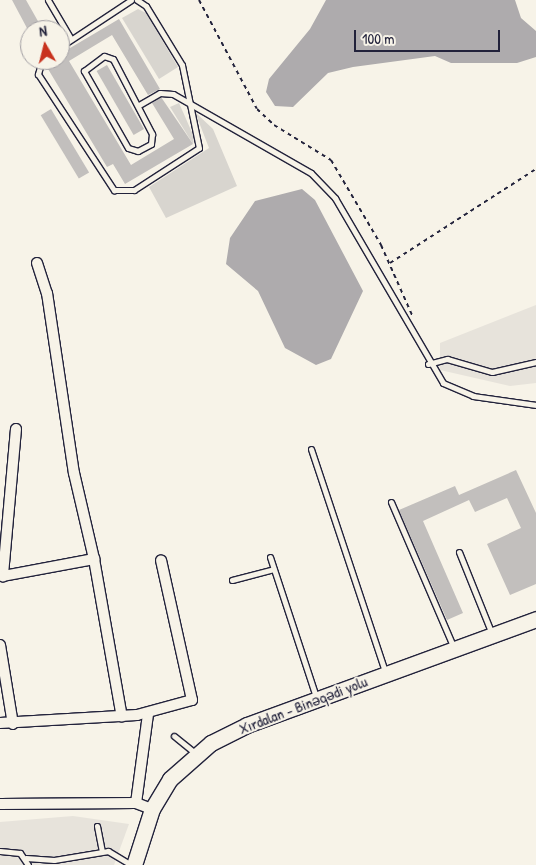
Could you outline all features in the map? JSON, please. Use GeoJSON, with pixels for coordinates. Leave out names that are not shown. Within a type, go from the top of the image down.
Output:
{"type":"FeatureCollection","features":[{"type":"Feature","properties":{"kind":"main road","name":"Xırdalan - Binəqədi yolu"},"geometry":{"type":"LineString","coordinates":[[132,865],[152,809],[170,779],[195,754],[247,725],[536,619]]}},
{"type":"Feature","properties":{"kind":"street"},"geometry":{"type":"LineString","coordinates":[[37,264],[47,293],[78,499],[94,559],[122,716]]}},
{"type":"Feature","properties":{"kind":"street"},"geometry":{"type":"LineString","coordinates":[[16,430],[3,576],[94,559]]}},
{"type":"Feature","properties":{"kind":"street"},"geometry":{"type":"LineString","coordinates":[[0,723],[13,724],[148,714],[192,700],[161,560]]}},
{"type":"Feature","properties":{"kind":"street"},"geometry":{"type":"LineString","coordinates":[[0,645],[13,724]]}},
{"type":"Feature","properties":{"kind":"street"},"geometry":{"type":"LineString","coordinates":[[136,803],[148,714]]}},
{"type":"Feature","properties":{"kind":"street"},"geometry":{"type":"LineString","coordinates":[[0,804],[136,803],[152,809]]}},
{"type":"Feature","properties":{"kind":"lane"},"geometry":{"type":"LineString","coordinates":[[48,0],[71,39],[131,0]]}},
{"type":"Feature","properties":{"kind":"lane"},"geometry":{"type":"LineString","coordinates":[[39,70],[38,74],[114,190],[134,190],[199,148],[180,60],[146,6],[137,0]]}},
{"type":"Feature","properties":{"kind":"lane"},"geometry":{"type":"LineString","coordinates":[[104,56],[113,59],[139,104],[153,139],[133,151],[87,77],[86,66],[104,56]]}},
{"type":"Feature","properties":{"kind":"lane"},"geometry":{"type":"LineString","coordinates":[[139,104],[167,92],[189,101],[271,147],[323,184],[428,364],[443,383],[460,391],[536,404]]}},
{"type":"Feature","properties":{"kind":"lane"},"geometry":{"type":"LineString","coordinates":[[428,364],[447,359],[492,372],[536,362]]}},
{"type":"Feature","properties":{"kind":"lane"},"geometry":{"type":"LineString","coordinates":[[311,448],[386,674]]}},
{"type":"Feature","properties":{"kind":"lane"},"geometry":{"type":"LineString","coordinates":[[391,502],[454,649]]}},
{"type":"Feature","properties":{"kind":"lane"},"geometry":{"type":"LineString","coordinates":[[459,552],[492,634]]}},
{"type":"Feature","properties":{"kind":"lane"},"geometry":{"type":"LineString","coordinates":[[270,557],[316,700]]}},
{"type":"Feature","properties":{"kind":"lane"},"geometry":{"type":"LineString","coordinates":[[232,580],[274,569]]}},
{"type":"Feature","properties":{"kind":"lane"},"geometry":{"type":"LineString","coordinates":[[174,736],[195,754]]}},
{"type":"Feature","properties":{"kind":"lane"},"geometry":{"type":"LineString","coordinates":[[97,826],[102,851]]}},
{"type":"Feature","properties":{"kind":"lane"},"geometry":{"type":"LineString","coordinates":[[0,851],[26,858],[54,860],[102,851],[132,865]]}},
{"type":"Feature","properties":{"kind":"lane"},"geometry":{"type":"LineString","coordinates":[[26,858],[28,865]]}},
{"type":"Feature","properties":{"kind":"path"},"geometry":{"type":"LineString","coordinates":[[199,0],[257,109],[274,125],[331,160],[390,263],[411,306],[408,327]]}},
{"type":"Feature","properties":{"kind":"path"},"geometry":{"type":"LineString","coordinates":[[390,263],[536,169]]}},
{"type":"Feature","properties":{"kind":"shaded area"},"geometry":{"type":"Polygon","coordinates":[[[326,0],[515,0],[521,18],[536,31],[536,57],[517,63],[451,63],[435,56],[353,67],[328,73],[293,107],[275,106],[266,92],[269,79],[310,29],[326,0]]]}},
{"type":"Feature","properties":{"kind":"shaded area"},"geometry":{"type":"Polygon","coordinates":[[[138,9],[146,13],[178,67],[159,79],[122,18],[138,9]]]}},
{"type":"Feature","properties":{"kind":"shaded area"},"geometry":{"type":"Polygon","coordinates":[[[179,103],[194,137],[193,144],[170,107],[179,103]]]}},
{"type":"Feature","properties":{"kind":"shaded area"},"geometry":{"type":"Polygon","coordinates":[[[195,112],[213,129],[237,186],[166,218],[149,187],[209,148],[195,112]]]}},
{"type":"Feature","properties":{"kind":"shaded area"},"geometry":{"type":"Polygon","coordinates":[[[302,189],[315,200],[363,291],[331,359],[316,365],[285,348],[258,291],[226,264],[230,238],[255,201],[302,189]]]}},
{"type":"Feature","properties":{"kind":"shaded area"},"geometry":{"type":"Polygon","coordinates":[[[536,305],[536,383],[510,386],[440,370],[440,343],[536,305]]]}},
{"type":"Feature","properties":{"kind":"shaded area"},"geometry":{"type":"Polygon","coordinates":[[[73,816],[129,824],[114,865],[0,865],[0,822],[73,816]]]}},
{"type":"Feature","properties":{"kind":"building"},"geometry":{"type":"Polygon","coordinates":[[[12,0],[26,0],[37,20],[23,20],[12,0]]]}},
{"type":"Feature","properties":{"kind":"building"},"geometry":{"type":"Polygon","coordinates":[[[119,19],[160,89],[148,95],[112,35],[70,60],[70,48],[119,19]]]}},
{"type":"Feature","properties":{"kind":"building"},"geometry":{"type":"Polygon","coordinates":[[[70,63],[131,165],[174,139],[152,103],[161,97],[193,144],[125,184],[113,164],[107,167],[49,70],[70,70],[70,63]]]}},
{"type":"Feature","properties":{"kind":"building"},"geometry":{"type":"Polygon","coordinates":[[[107,65],[144,129],[134,135],[97,71],[107,65]]]}},
{"type":"Feature","properties":{"kind":"building"},"geometry":{"type":"Polygon","coordinates":[[[51,109],[89,172],[79,179],[41,115],[51,109]]]}},
{"type":"Feature","properties":{"kind":"building"},"geometry":{"type":"Polygon","coordinates":[[[516,470],[536,513],[536,584],[510,595],[487,544],[521,528],[507,498],[475,512],[469,500],[423,521],[463,613],[447,620],[399,510],[455,486],[459,495],[516,470]]]}}]}
